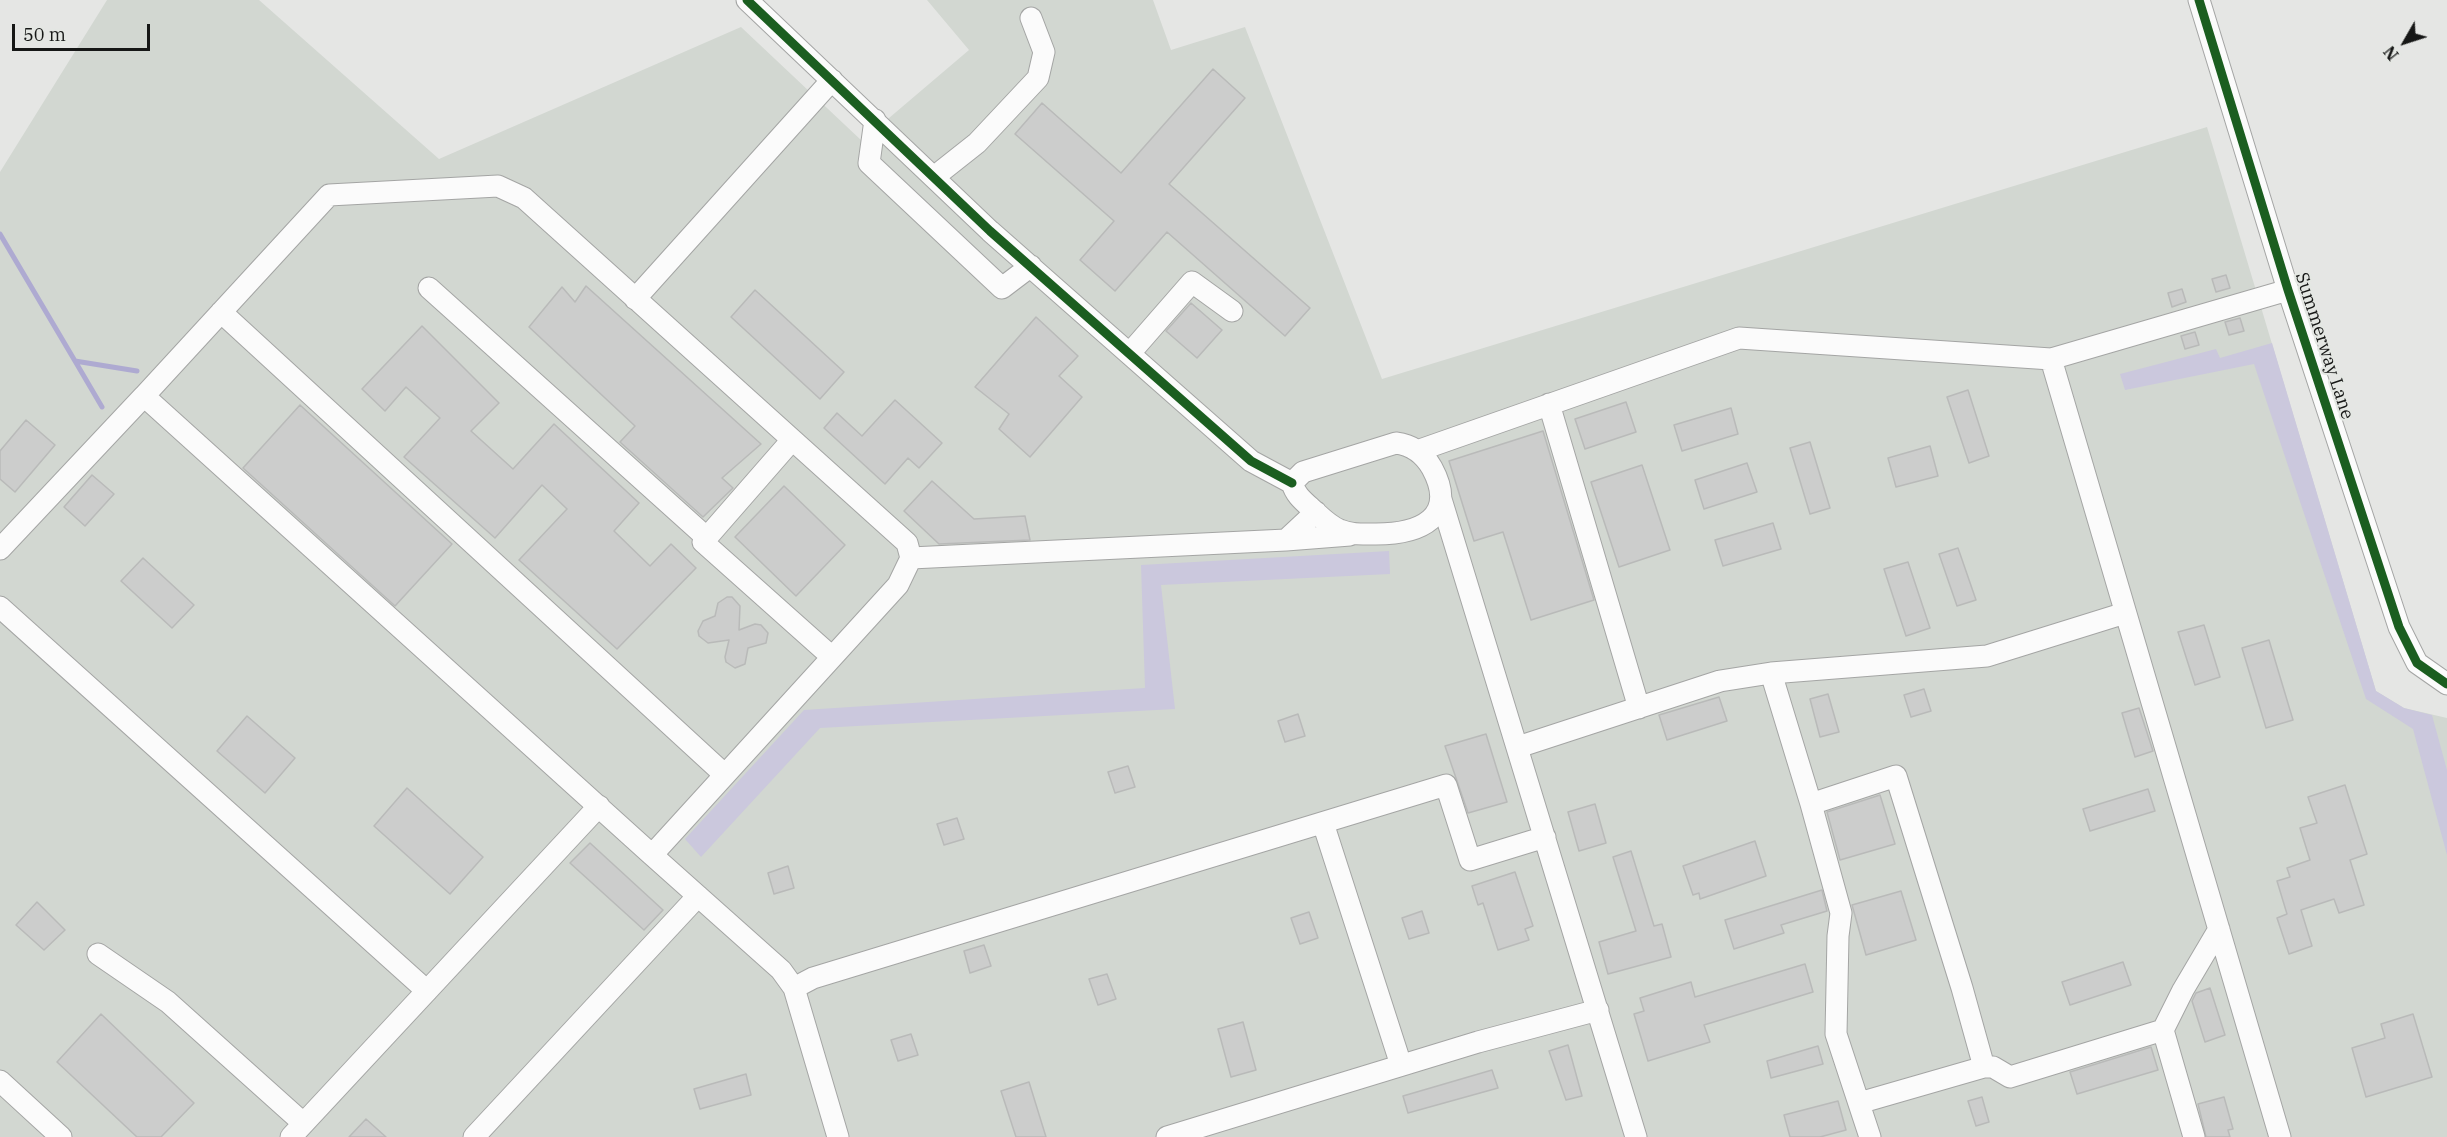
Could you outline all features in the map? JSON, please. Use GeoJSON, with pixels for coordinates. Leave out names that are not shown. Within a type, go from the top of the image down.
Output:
{"type":"FeatureCollection","features":[{"type":"Feature","properties":{"kind":"street"},"geometry":{"type":"LineString","coordinates":[[747,0],[1031,266],[1251,460],[1292,483],[1294,492],[1316,512],[1338,530],[1354,535]]}},
{"type":"Feature","properties":{"kind":"street","name":"Summerway Lane"},"geometry":{"type":"LineString","coordinates":[[2199,0],[2289,290],[2399,627],[2416,663],[2446,687]]}},
{"type":"Feature","properties":{"kind":"street"},"geometry":{"type":"LineString","coordinates":[[934,177],[977,143],[1038,78],[1044,52],[1031,18]]}},
{"type":"Feature","properties":{"kind":"street"},"geometry":{"type":"LineString","coordinates":[[635,299],[832,80]]}},
{"type":"Feature","properties":{"kind":"street"},"geometry":{"type":"LineString","coordinates":[[875,120],[869,163],[1002,288],[1031,266]]}},
{"type":"Feature","properties":{"kind":"street"},"geometry":{"type":"LineString","coordinates":[[0,549],[328,195],[498,186],[524,198],[907,543],[911,558],[898,585],[652,855]]}},
{"type":"Feature","properties":{"kind":"street"},"geometry":{"type":"LineString","coordinates":[[1130,353],[1192,282],[1232,311]]}},
{"type":"Feature","properties":{"kind":"street"},"geometry":{"type":"LineString","coordinates":[[429,288],[706,537]]}},
{"type":"Feature","properties":{"kind":"street"},"geometry":{"type":"LineString","coordinates":[[1417,451],[1739,338],[2051,360],[2289,290]]}},
{"type":"Feature","properties":{"kind":"street"},"geometry":{"type":"LineString","coordinates":[[221,312],[725,776]]}},
{"type":"Feature","properties":{"kind":"street"},"geometry":{"type":"LineString","coordinates":[[2051,360],[2280,1137]]}},
{"type":"Feature","properties":{"kind":"street"},"geometry":{"type":"LineString","coordinates":[[144,396],[781,970],[794,988],[838,1137]]}},
{"type":"Feature","properties":{"kind":"street"},"geometry":{"type":"LineString","coordinates":[[1549,404],[1639,708]]}},
{"type":"Feature","properties":{"kind":"street"},"geometry":{"type":"LineString","coordinates":[[792,440],[703,542],[832,657]]}},
{"type":"Feature","properties":{"kind":"street"},"geometry":{"type":"LineString","coordinates":[[1292,483],[1303,472],[1396,443],[1407,444],[1426,458],[1439,481],[1441,499],[1461,555],[1636,1137]]}},
{"type":"Feature","properties":{"kind":"street"},"geometry":{"type":"LineString","coordinates":[[1402,534],[1424,526],[1436,514],[1441,499]]}},
{"type":"Feature","properties":{"kind":"street"},"geometry":{"type":"LineString","coordinates":[[1286,540],[1316,512]]}},
{"type":"Feature","properties":{"kind":"street"},"geometry":{"type":"LineString","coordinates":[[911,558],[1402,534],[1442,529],[1449,533],[1461,555]]}},
{"type":"Feature","properties":{"kind":"street"},"geometry":{"type":"LineString","coordinates":[[0,607],[427,991]]}},
{"type":"Feature","properties":{"kind":"street"},"geometry":{"type":"LineString","coordinates":[[1518,747],[1720,681],[1771,673],[1987,656],[2126,613]]}},
{"type":"Feature","properties":{"kind":"street"},"geometry":{"type":"LineString","coordinates":[[1771,673],[1841,913],[1838,936],[1836,1034],[1870,1137]]}},
{"type":"Feature","properties":{"kind":"street"},"geometry":{"type":"LineString","coordinates":[[1811,804],[1896,776],[1962,988],[1984,1067]]}},
{"type":"Feature","properties":{"kind":"street"},"geometry":{"type":"LineString","coordinates":[[794,988],[813,978],[1446,785],[1470,860],[1545,837]]}},
{"type":"Feature","properties":{"kind":"street"},"geometry":{"type":"LineString","coordinates":[[98,954],[168,1002],[297,1130],[599,806]]}},
{"type":"Feature","properties":{"kind":"street"},"geometry":{"type":"LineString","coordinates":[[1323,823],[1401,1065]]}},
{"type":"Feature","properties":{"kind":"street"},"geometry":{"type":"LineString","coordinates":[[474,1137],[698,896]]}},
{"type":"Feature","properties":{"kind":"street"},"geometry":{"type":"LineString","coordinates":[[2194,1137],[2163,1030],[2218,929]]}},
{"type":"Feature","properties":{"kind":"street"},"geometry":{"type":"LineString","coordinates":[[1167,1137],[1401,1065],[1598,1010]]}},
{"type":"Feature","properties":{"kind":"street"},"geometry":{"type":"LineString","coordinates":[[1859,1103],[1984,1067],[1993,1067],[2010,1077],[2163,1030]]}},
{"type":"Feature","properties":{"kind":"street"},"geometry":{"type":"LineString","coordinates":[[0,1081],[61,1137]]}},
{"type":"Feature","properties":{"kind":"shaded area"},"geometry":{"type":"Polygon","coordinates":[[[107,0],[259,0],[439,159],[741,27],[862,141],[969,50],[927,0],[1153,0],[1171,50],[1245,27],[1382,379],[2207,127],[2376,691],[2404,708],[2447,718],[2447,1137],[0,1137],[0,172],[107,0]]]}},
{"type":"Feature","properties":{"kind":"shaded area"},"geometry":{"type":"Polygon","coordinates":[[[2272,343],[2376,691],[2404,708],[2432,715],[2447,770],[2447,855],[2413,729],[2366,699],[2254,364],[2125,390],[2120,374],[2216,349],[2220,358],[2272,343]]]}},
{"type":"Feature","properties":{"kind":"shaded area"},"geometry":{"type":"Polygon","coordinates":[[[1389,551],[1390,574],[1161,585],[1175,709],[820,728],[701,857],[685,839],[804,710],[1145,688],[1141,565],[1389,551]]]}},
{"type":"Feature","properties":{"kind":"building"},"geometry":{"type":"Polygon","coordinates":[[[1213,69],[1245,98],[1169,184],[1310,308],[1285,336],[1167,232],[1115,291],[1080,260],[1114,221],[1015,134],[1042,103],[1121,173],[1213,69]]]}},
{"type":"Feature","properties":{"kind":"building"},"geometry":{"type":"Polygon","coordinates":[[[2226,275],[2230,288],[2216,292],[2212,279],[2226,275]]]}},
{"type":"Feature","properties":{"kind":"building"},"geometry":{"type":"Polygon","coordinates":[[[586,286],[761,444],[722,478],[733,488],[703,517],[620,442],[635,426],[529,327],[562,287],[575,302],[586,286]]]}},
{"type":"Feature","properties":{"kind":"building"},"geometry":{"type":"Polygon","coordinates":[[[2182,289],[2186,302],[2172,307],[2168,293],[2182,289]]]}},
{"type":"Feature","properties":{"kind":"building"},"geometry":{"type":"Polygon","coordinates":[[[755,290],[844,372],[820,399],[731,317],[755,290]]]}},
{"type":"Feature","properties":{"kind":"building"},"geometry":{"type":"Polygon","coordinates":[[[1191,303],[1222,330],[1197,358],[1166,331],[1191,303]]]}},
{"type":"Feature","properties":{"kind":"building"},"geometry":{"type":"Polygon","coordinates":[[[1036,317],[1078,356],[1059,376],[1082,397],[1030,457],[999,429],[1009,414],[975,387],[1036,317]]]}},
{"type":"Feature","properties":{"kind":"building"},"geometry":{"type":"Polygon","coordinates":[[[2240,318],[2244,331],[2229,335],[2225,322],[2240,318]]]}},
{"type":"Feature","properties":{"kind":"building"},"geometry":{"type":"Polygon","coordinates":[[[422,326],[499,403],[471,431],[513,469],[554,424],[639,503],[614,531],[650,566],[671,544],[696,568],[617,649],[519,560],[567,509],[542,485],[495,538],[404,457],[440,418],[406,387],[385,411],[362,389],[422,326]]]}},
{"type":"Feature","properties":{"kind":"building"},"geometry":{"type":"Polygon","coordinates":[[[2195,332],[2199,345],[2185,349],[2181,336],[2195,332]]]}},
{"type":"Feature","properties":{"kind":"building"},"geometry":{"type":"Polygon","coordinates":[[[1968,390],[1989,456],[1969,463],[1947,397],[1968,390]]]}},
{"type":"Feature","properties":{"kind":"building"},"geometry":{"type":"Polygon","coordinates":[[[895,400],[942,443],[919,468],[908,458],[885,484],[824,428],[837,413],[862,436],[895,400]]]}},
{"type":"Feature","properties":{"kind":"building"},"geometry":{"type":"Polygon","coordinates":[[[1626,402],[1636,432],[1585,449],[1575,419],[1626,402]]]}},
{"type":"Feature","properties":{"kind":"building"},"geometry":{"type":"Polygon","coordinates":[[[300,405],[452,544],[395,606],[243,468],[300,405]]]}},
{"type":"Feature","properties":{"kind":"building"},"geometry":{"type":"Polygon","coordinates":[[[1731,408],[1738,434],[1682,451],[1674,425],[1731,408]]]}},
{"type":"Feature","properties":{"kind":"building"},"geometry":{"type":"Polygon","coordinates":[[[26,420],[55,445],[15,492],[0,479],[0,451],[26,420]]]}},
{"type":"Feature","properties":{"kind":"building"},"geometry":{"type":"Polygon","coordinates":[[[1543,431],[1594,600],[1531,620],[1503,532],[1474,541],[1449,461],[1543,431]]]}},
{"type":"Feature","properties":{"kind":"building"},"geometry":{"type":"Polygon","coordinates":[[[1810,442],[1830,508],[1810,514],[1790,448],[1810,442]]]}},
{"type":"Feature","properties":{"kind":"building"},"geometry":{"type":"Polygon","coordinates":[[[1930,446],[1938,476],[1896,487],[1888,458],[1930,446]]]}},
{"type":"Feature","properties":{"kind":"building"},"geometry":{"type":"Polygon","coordinates":[[[1747,463],[1757,492],[1704,509],[1695,480],[1747,463]]]}},
{"type":"Feature","properties":{"kind":"building"},"geometry":{"type":"Polygon","coordinates":[[[1642,465],[1670,550],[1619,567],[1591,482],[1642,465]]]}},
{"type":"Feature","properties":{"kind":"building"},"geometry":{"type":"Polygon","coordinates":[[[92,475],[114,494],[85,526],[64,507],[92,475]]]}},
{"type":"Feature","properties":{"kind":"building"},"geometry":{"type":"Polygon","coordinates":[[[932,481],[974,519],[1025,516],[1030,540],[939,544],[904,511],[932,481]]]}},
{"type":"Feature","properties":{"kind":"building"},"geometry":{"type":"Polygon","coordinates":[[[784,486],[845,545],[796,596],[735,537],[784,486]]]}},
{"type":"Feature","properties":{"kind":"building"},"geometry":{"type":"Polygon","coordinates":[[[1773,523],[1781,549],[1723,566],[1715,540],[1773,523]]]}},
{"type":"Feature","properties":{"kind":"building"},"geometry":{"type":"Polygon","coordinates":[[[1958,548],[1976,600],[1957,606],[1939,554],[1958,548]]]}},
{"type":"Feature","properties":{"kind":"building"},"geometry":{"type":"Polygon","coordinates":[[[143,558],[194,605],[172,628],[121,581],[143,558]]]}},
{"type":"Feature","properties":{"kind":"building"},"geometry":{"type":"Polygon","coordinates":[[[1908,562],[1930,628],[1906,636],[1884,569],[1908,562]]]}},
{"type":"Feature","properties":{"kind":"building"},"geometry":{"type":"Polygon","coordinates":[[[727,597],[732,597],[740,606],[739,630],[755,624],[761,625],[768,633],[766,643],[748,648],[745,664],[735,668],[726,662],[729,640],[708,643],[699,636],[698,631],[703,621],[715,616],[718,603],[727,597]]]}},
{"type":"Feature","properties":{"kind":"building"},"geometry":{"type":"Polygon","coordinates":[[[2204,625],[2220,677],[2195,685],[2178,632],[2204,625]]]}},
{"type":"Feature","properties":{"kind":"building"},"geometry":{"type":"Polygon","coordinates":[[[2269,640],[2293,720],[2266,728],[2242,648],[2269,640]]]}},
{"type":"Feature","properties":{"kind":"building"},"geometry":{"type":"Polygon","coordinates":[[[1924,689],[1931,711],[1911,717],[1904,695],[1924,689]]]}},
{"type":"Feature","properties":{"kind":"building"},"geometry":{"type":"Polygon","coordinates":[[[1828,694],[1839,732],[1820,737],[1810,699],[1828,694]]]}},
{"type":"Feature","properties":{"kind":"building"},"geometry":{"type":"Polygon","coordinates":[[[1719,697],[1727,721],[1667,740],[1659,715],[1719,697]]]}},
{"type":"Feature","properties":{"kind":"building"},"geometry":{"type":"Polygon","coordinates":[[[2139,708],[2153,751],[2135,757],[2122,713],[2139,708]]]}},
{"type":"Feature","properties":{"kind":"building"},"geometry":{"type":"Polygon","coordinates":[[[1298,714],[1305,736],[1285,742],[1278,721],[1298,714]]]}},
{"type":"Feature","properties":{"kind":"building"},"geometry":{"type":"Polygon","coordinates":[[[247,716],[295,758],[265,793],[217,751],[247,716]]]}},
{"type":"Feature","properties":{"kind":"building"},"geometry":{"type":"Polygon","coordinates":[[[1486,734],[1507,802],[1468,813],[1445,746],[1486,734]]]}},
{"type":"Feature","properties":{"kind":"building"},"geometry":{"type":"Polygon","coordinates":[[[1128,766],[1135,787],[1115,793],[1108,772],[1128,766]]]}},
{"type":"Feature","properties":{"kind":"building"},"geometry":{"type":"Polygon","coordinates":[[[2345,785],[2367,854],[2350,860],[2364,905],[2339,913],[2334,899],[2301,910],[2312,946],[2289,954],[2277,918],[2287,914],[2277,881],[2290,877],[2287,868],[2310,860],[2300,828],[2317,823],[2308,797],[2345,785]]]}},
{"type":"Feature","properties":{"kind":"building"},"geometry":{"type":"Polygon","coordinates":[[[407,788],[483,857],[450,894],[374,826],[407,788]]]}},
{"type":"Feature","properties":{"kind":"building"},"geometry":{"type":"Polygon","coordinates":[[[2148,789],[2155,811],[2090,831],[2083,809],[2148,789]]]}},
{"type":"Feature","properties":{"kind":"building"},"geometry":{"type":"Polygon","coordinates":[[[1880,795],[1895,844],[1840,860],[1827,812],[1880,795]]]}},
{"type":"Feature","properties":{"kind":"building"},"geometry":{"type":"Polygon","coordinates":[[[1595,804],[1606,843],[1579,851],[1568,812],[1595,804]]]}},
{"type":"Feature","properties":{"kind":"building"},"geometry":{"type":"Polygon","coordinates":[[[957,818],[964,839],[944,845],[937,824],[957,818]]]}},
{"type":"Feature","properties":{"kind":"building"},"geometry":{"type":"Polygon","coordinates":[[[1755,841],[1766,876],[1700,899],[1699,893],[1693,895],[1683,866],[1755,841]]]}},
{"type":"Feature","properties":{"kind":"building"},"geometry":{"type":"Polygon","coordinates":[[[590,843],[663,910],[644,930],[570,863],[590,843]]]}},
{"type":"Feature","properties":{"kind":"building"},"geometry":{"type":"Polygon","coordinates":[[[1631,851],[1654,926],[1662,924],[1671,957],[1608,974],[1599,942],[1636,931],[1613,857],[1631,851]]]}},
{"type":"Feature","properties":{"kind":"building"},"geometry":{"type":"Polygon","coordinates":[[[788,866],[794,888],[774,894],[768,873],[788,866]]]}},
{"type":"Feature","properties":{"kind":"building"},"geometry":{"type":"Polygon","coordinates":[[[1515,872],[1533,926],[1525,929],[1529,940],[1498,950],[1483,903],[1478,905],[1472,886],[1515,872]]]}},
{"type":"Feature","properties":{"kind":"building"},"geometry":{"type":"Polygon","coordinates":[[[1822,890],[1827,911],[1781,925],[1784,933],[1734,949],[1725,920],[1822,890]]]}},
{"type":"Feature","properties":{"kind":"building"},"geometry":{"type":"Polygon","coordinates":[[[1901,891],[1916,940],[1866,955],[1852,905],[1901,891]]]}},
{"type":"Feature","properties":{"kind":"building"},"geometry":{"type":"Polygon","coordinates":[[[37,902],[65,930],[44,950],[16,925],[37,902]]]}},
{"type":"Feature","properties":{"kind":"building"},"geometry":{"type":"Polygon","coordinates":[[[1422,911],[1429,933],[1409,939],[1402,918],[1422,911]]]}},
{"type":"Feature","properties":{"kind":"building"},"geometry":{"type":"Polygon","coordinates":[[[1309,912],[1318,938],[1300,944],[1291,918],[1309,912]]]}},
{"type":"Feature","properties":{"kind":"building"},"geometry":{"type":"Polygon","coordinates":[[[984,945],[991,966],[970,973],[964,951],[984,945]]]}},
{"type":"Feature","properties":{"kind":"building"},"geometry":{"type":"Polygon","coordinates":[[[2123,962],[2131,985],[2070,1005],[2062,982],[2123,962]]]}},
{"type":"Feature","properties":{"kind":"building"},"geometry":{"type":"Polygon","coordinates":[[[1805,964],[1813,992],[1704,1025],[1710,1042],[1648,1061],[1634,1014],[1644,1011],[1640,998],[1691,982],[1695,997],[1805,964]]]}},
{"type":"Feature","properties":{"kind":"building"},"geometry":{"type":"Polygon","coordinates":[[[1107,974],[1116,999],[1098,1005],[1089,979],[1107,974]]]}},
{"type":"Feature","properties":{"kind":"building"},"geometry":{"type":"Polygon","coordinates":[[[2210,988],[2225,1035],[2205,1042],[2192,1001],[2196,993],[2210,988]]]}},
{"type":"Feature","properties":{"kind":"building"},"geometry":{"type":"Polygon","coordinates":[[[101,1014],[194,1103],[161,1137],[137,1137],[57,1062],[101,1014]]]}},
{"type":"Feature","properties":{"kind":"building"},"geometry":{"type":"Polygon","coordinates":[[[2413,1014],[2432,1077],[2366,1097],[2352,1048],[2385,1038],[2381,1024],[2413,1014]]]}},
{"type":"Feature","properties":{"kind":"building"},"geometry":{"type":"Polygon","coordinates":[[[1243,1022],[1256,1070],[1231,1077],[1218,1029],[1243,1022]]]}},
{"type":"Feature","properties":{"kind":"building"},"geometry":{"type":"Polygon","coordinates":[[[911,1034],[918,1055],[898,1061],[891,1040],[911,1034]]]}},
{"type":"Feature","properties":{"kind":"building"},"geometry":{"type":"Polygon","coordinates":[[[1568,1045],[1582,1096],[1566,1100],[1549,1051],[1568,1045]]]}},
{"type":"Feature","properties":{"kind":"building"},"geometry":{"type":"Polygon","coordinates":[[[1818,1046],[1823,1064],[1771,1078],[1767,1061],[1818,1046]]]}},
{"type":"Feature","properties":{"kind":"building"},"geometry":{"type":"Polygon","coordinates":[[[2151,1047],[2158,1070],[2077,1094],[2070,1072],[2151,1047]]]}},
{"type":"Feature","properties":{"kind":"building"},"geometry":{"type":"Polygon","coordinates":[[[1492,1070],[1498,1088],[1408,1113],[1403,1096],[1492,1070]]]}},
{"type":"Feature","properties":{"kind":"building"},"geometry":{"type":"Polygon","coordinates":[[[746,1074],[751,1095],[700,1109],[694,1089],[746,1074]]]}},
{"type":"Feature","properties":{"kind":"building"},"geometry":{"type":"Polygon","coordinates":[[[1029,1082],[1046,1137],[1016,1137],[1001,1091],[1029,1082]]]}},
{"type":"Feature","properties":{"kind":"building"},"geometry":{"type":"Polygon","coordinates":[[[1982,1097],[1989,1122],[1976,1126],[1968,1101],[1982,1097]]]}},
{"type":"Feature","properties":{"kind":"building"},"geometry":{"type":"Polygon","coordinates":[[[2224,1097],[2233,1129],[2228,1130],[2230,1137],[2206,1137],[2198,1104],[2224,1097]]]}},
{"type":"Feature","properties":{"kind":"building"},"geometry":{"type":"Polygon","coordinates":[[[1838,1101],[1846,1130],[1820,1137],[1790,1137],[1784,1115],[1838,1101]]]}},
{"type":"Feature","properties":{"kind":"building"},"geometry":{"type":"Polygon","coordinates":[[[366,1119],[386,1137],[349,1137],[366,1119]]]}},
{"type":"Feature","properties":{"kind":"waterway"},"geometry":{"type":"LineString","coordinates":[[0,234],[75,361],[137,371]]}},
{"type":"Feature","properties":{"kind":"waterway"},"geometry":{"type":"LineString","coordinates":[[75,361],[102,407]]}},
{"type":"Feature","properties":{"kind":"cycle path"},"geometry":{"type":"LineString","coordinates":[[747,0],[990,231],[1251,461],[1292,483]]}},
{"type":"Feature","properties":{"kind":"cycle path"},"geometry":{"type":"LineString","coordinates":[[2199,0],[2288,290],[2399,627],[2417,663],[2447,684]]}}]}
